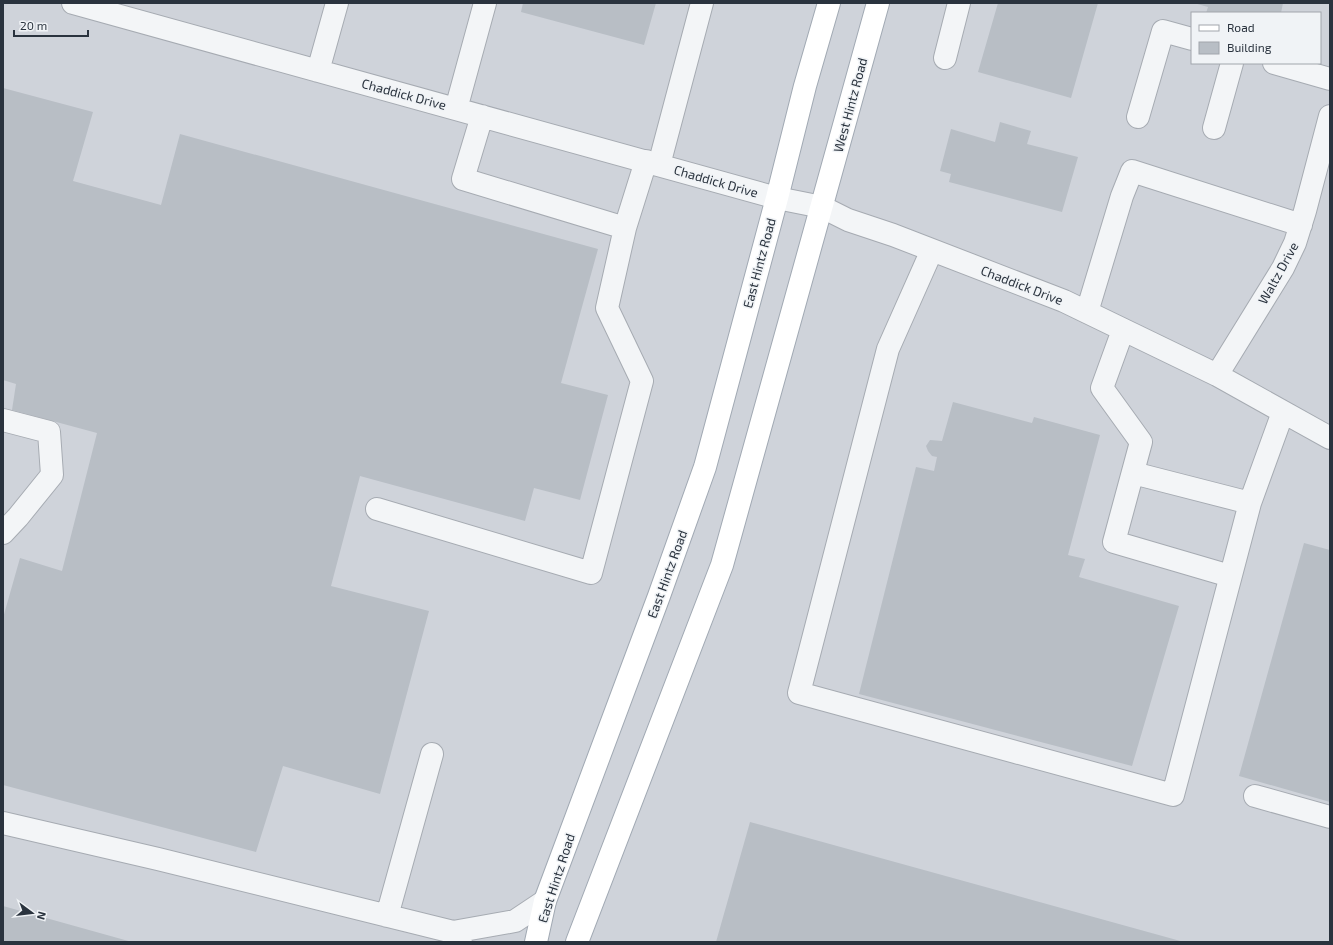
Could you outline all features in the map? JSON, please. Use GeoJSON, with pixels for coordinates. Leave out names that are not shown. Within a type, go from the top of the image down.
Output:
{"type":"FeatureCollection","features":[{"type":"Feature","properties":{"kind":"main road"},"geometry":{"type":"LineString","coordinates":[[777,198],[805,86],[829,3]]}},
{"type":"Feature","properties":{"kind":"main road","name":"West Hintz Road"},"geometry":{"type":"LineString","coordinates":[[822,207],[878,3]]}},
{"type":"Feature","properties":{"kind":"main road","name":"East Hintz Road"},"geometry":{"type":"LineString","coordinates":[[536,942],[545,901],[659,596],[705,467],[777,198]]}},
{"type":"Feature","properties":{"kind":"main road"},"geometry":{"type":"LineString","coordinates":[[577,942],[722,565],[822,207]]}},
{"type":"Feature","properties":{"kind":"street","name":"Chaddick Drive"},"geometry":{"type":"LineString","coordinates":[[73,3],[777,198],[822,207],[848,220],[932,250],[1064,301],[1218,375],[1330,438]]}},
{"type":"Feature","properties":{"kind":"street"},"geometry":{"type":"LineString","coordinates":[[318,71],[337,3]]}},
{"type":"Feature","properties":{"kind":"street"},"geometry":{"type":"LineString","coordinates":[[456,109],[485,3]]}},
{"type":"Feature","properties":{"kind":"street"},"geometry":{"type":"LineString","coordinates":[[377,509],[591,573],[642,381],[607,308],[626,228],[652,163],[702,3]]}},
{"type":"Feature","properties":{"kind":"street"},"geometry":{"type":"LineString","coordinates":[[945,58],[959,3]]}},
{"type":"Feature","properties":{"kind":"street"},"geometry":{"type":"LineString","coordinates":[[1138,118],[1163,31],[1191,39]]}},
{"type":"Feature","properties":{"kind":"street"},"geometry":{"type":"LineString","coordinates":[[1214,128],[1232,64]]}},
{"type":"Feature","properties":{"kind":"street"},"geometry":{"type":"LineString","coordinates":[[1278,64],[1330,79]]}},
{"type":"Feature","properties":{"kind":"street"},"geometry":{"type":"LineString","coordinates":[[482,116],[463,179],[626,228]]}},
{"type":"Feature","properties":{"kind":"street","name":"Waltz Drive"},"geometry":{"type":"LineString","coordinates":[[1218,375],[1283,268],[1295,243],[1330,116]]}},
{"type":"Feature","properties":{"kind":"street"},"geometry":{"type":"LineString","coordinates":[[1087,312],[1122,196],[1132,171],[1301,225]]}},
{"type":"Feature","properties":{"kind":"street"},"geometry":{"type":"LineString","coordinates":[[932,250],[888,349],[798,693],[1173,795],[1250,503],[1283,412]]}},
{"type":"Feature","properties":{"kind":"street"},"geometry":{"type":"LineString","coordinates":[[1123,330],[1102,388],[1141,442],[1114,542],[1230,576]]}},
{"type":"Feature","properties":{"kind":"street"},"geometry":{"type":"LineString","coordinates":[[3,420],[48,432],[52,475],[3,533]]}},
{"type":"Feature","properties":{"kind":"street"},"geometry":{"type":"LineString","coordinates":[[1133,472],[1250,503]]}},
{"type":"Feature","properties":{"kind":"street"},"geometry":{"type":"LineString","coordinates":[[387,916],[432,754]]}},
{"type":"Feature","properties":{"kind":"street"},"geometry":{"type":"LineString","coordinates":[[1255,796],[1330,817]]}},
{"type":"Feature","properties":{"kind":"street"},"geometry":{"type":"LineString","coordinates":[[3,823],[158,858],[387,916],[457,937],[515,921],[545,901]]}},
{"type":"Feature","properties":{"kind":"shaded area"},"geometry":{"type":"Polygon","coordinates":[[[3,3],[1330,3],[1330,942],[3,942],[3,3]]]}},
{"type":"Feature","properties":{"kind":"building"},"geometry":{"type":"Polygon","coordinates":[[[523,3],[656,3],[644,45],[521,12],[523,3]]]}},
{"type":"Feature","properties":{"kind":"building"},"geometry":{"type":"Polygon","coordinates":[[[998,3],[1098,3],[1071,98],[978,72],[998,3]]]}},
{"type":"Feature","properties":{"kind":"building"},"geometry":{"type":"Polygon","coordinates":[[[1194,3],[1283,3],[1281,12],[1206,12],[1208,7],[1194,3]]]}},
{"type":"Feature","properties":{"kind":"building"},"geometry":{"type":"Polygon","coordinates":[[[3,88],[93,112],[73,181],[161,205],[180,134],[598,249],[561,383],[608,395],[580,500],[534,488],[525,521],[360,476],[331,586],[429,611],[380,794],[283,766],[256,852],[3,785],[3,618],[20,558],[62,571],[97,433],[12,410],[16,384],[3,380],[3,88]]]}},
{"type":"Feature","properties":{"kind":"building"},"geometry":{"type":"Polygon","coordinates":[[[1000,122],[1031,131],[1027,144],[1078,157],[1062,212],[949,182],[951,174],[940,171],[951,129],[995,142],[1000,122]]]}},
{"type":"Feature","properties":{"kind":"building"},"geometry":{"type":"Polygon","coordinates":[[[953,402],[1032,423],[1034,417],[1100,435],[1068,555],[1085,559],[1079,577],[1179,606],[1132,766],[859,694],[916,467],[934,471],[937,457],[932,456],[926,446],[930,440],[942,441],[953,402]]]}},
{"type":"Feature","properties":{"kind":"building"},"geometry":{"type":"Polygon","coordinates":[[[1304,543],[1330,550],[1330,802],[1239,776],[1304,543]]]}},
{"type":"Feature","properties":{"kind":"building"},"geometry":{"type":"Polygon","coordinates":[[[750,822],[1184,942],[716,942],[750,822]]]}},
{"type":"Feature","properties":{"kind":"building"},"geometry":{"type":"Polygon","coordinates":[[[3,906],[132,942],[3,942],[3,906]]]}}]}
